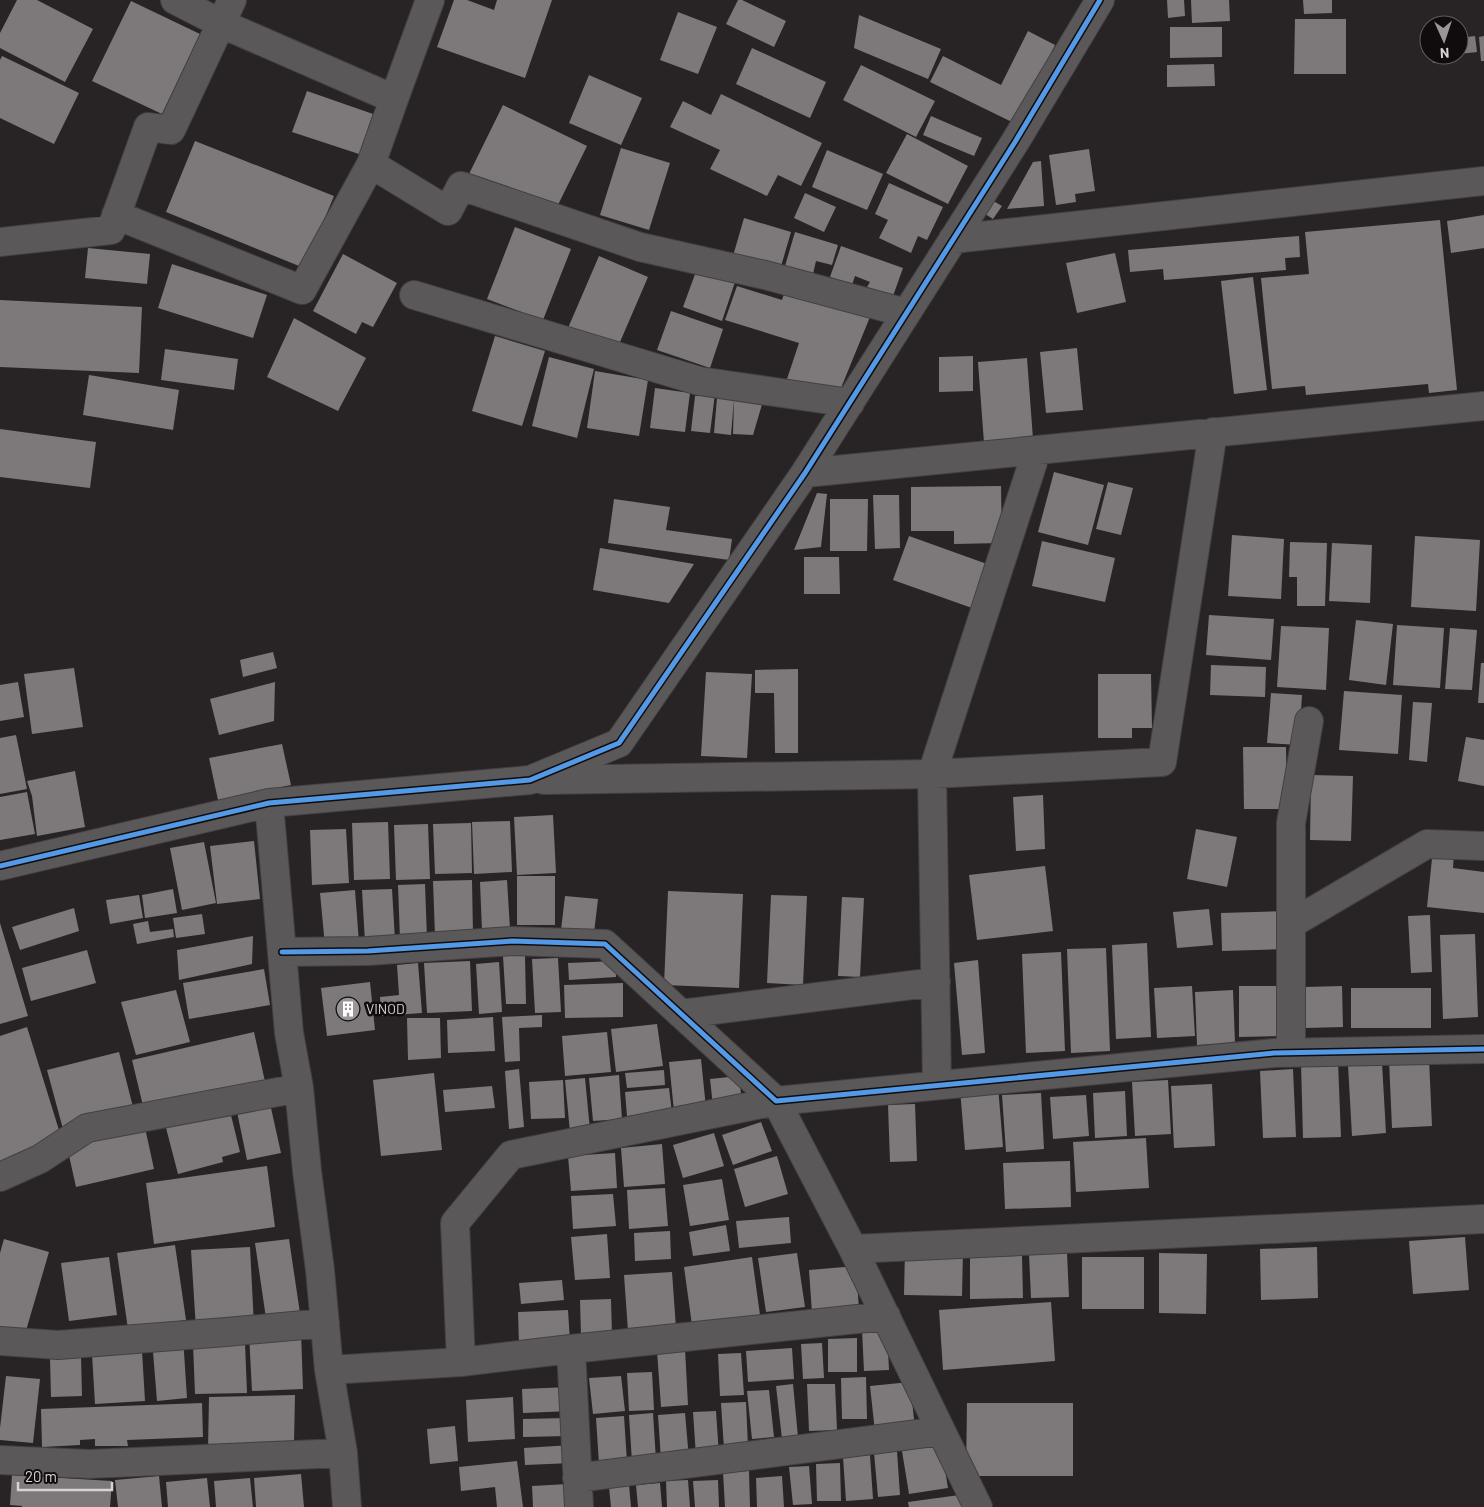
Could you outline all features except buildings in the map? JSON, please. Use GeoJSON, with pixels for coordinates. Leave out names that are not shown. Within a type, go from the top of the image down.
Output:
{"type":"FeatureCollection","features":[{"type":"Feature","properties":{"kind":"street"},"geometry":{"type":"LineString","coordinates":[[175,0],[227,12],[394,99]]}},
{"type":"Feature","properties":{"kind":"street"},"geometry":{"type":"LineString","coordinates":[[116,215],[302,290],[371,164],[430,0]]}},
{"type":"Feature","properties":{"kind":"street"},"geometry":{"type":"LineString","coordinates":[[530,780],[619,743],[805,473],[1015,142],[1100,0]]}},
{"type":"Feature","properties":{"kind":"street"},"geometry":{"type":"LineString","coordinates":[[0,242],[111,230],[148,127],[171,130],[227,12]]}},
{"type":"Feature","properties":{"kind":"street"},"geometry":{"type":"LineString","coordinates":[[371,164],[448,211],[461,186],[640,247],[765,275],[906,313]]}},
{"type":"Feature","properties":{"kind":"street"},"geometry":{"type":"LineString","coordinates":[[953,239],[1484,181]]}},
{"type":"Feature","properties":{"kind":"street"},"geometry":{"type":"LineString","coordinates":[[414,295],[699,381],[850,403]]}},
{"type":"Feature","properties":{"kind":"street"},"geometry":{"type":"LineString","coordinates":[[805,473],[1484,406]]}},
{"type":"Feature","properties":{"kind":"street"},"geometry":{"type":"LineString","coordinates":[[0,866],[269,803],[530,780],[932,774],[1162,762],[1213,432]]}},
{"type":"Feature","properties":{"kind":"street"},"geometry":{"type":"LineString","coordinates":[[937,1085],[932,774],[1037,450]]}},
{"type":"Feature","properties":{"kind":"street"},"geometry":{"type":"LineString","coordinates":[[1291,1053],[1291,823],[1309,721]]}},
{"type":"Feature","properties":{"kind":"street"},"geometry":{"type":"LineString","coordinates":[[269,803],[289,1033],[299,1088],[329,1370],[343,1453],[347,1507]]}},
{"type":"Feature","properties":{"kind":"street"},"geometry":{"type":"LineString","coordinates":[[1291,924],[1427,844],[1484,846]]}},
{"type":"Feature","properties":{"kind":"street"},"geometry":{"type":"LineString","coordinates":[[282,952],[368,950],[512,941],[605,944],[776,1101],[853,1249],[978,1507]]}},
{"type":"Feature","properties":{"kind":"street"},"geometry":{"type":"LineString","coordinates":[[681,1014],[936,982]]}},
{"type":"Feature","properties":{"kind":"street"},"geometry":{"type":"LineString","coordinates":[[461,1362],[455,1223],[511,1155],[776,1101],[1274,1053],[1484,1050]]}},
{"type":"Feature","properties":{"kind":"street"},"geometry":{"type":"LineString","coordinates":[[0,1177],[40,1158],[87,1128],[299,1088]]}},
{"type":"Feature","properties":{"kind":"street"},"geometry":{"type":"LineString","coordinates":[[853,1249],[1484,1218]]}},
{"type":"Feature","properties":{"kind":"street"},"geometry":{"type":"LineString","coordinates":[[329,1370],[461,1362],[886,1316]]}},
{"type":"Feature","properties":{"kind":"street"},"geometry":{"type":"LineString","coordinates":[[0,1341],[58,1345],[325,1323]]}},
{"type":"Feature","properties":{"kind":"street"},"geometry":{"type":"LineString","coordinates":[[571,1349],[579,1507]]}},
{"type":"Feature","properties":{"kind":"street"},"geometry":{"type":"LineString","coordinates":[[577,1478],[941,1431]]}},
{"type":"Feature","properties":{"kind":"street"},"geometry":{"type":"LineString","coordinates":[[0,1460],[89,1464],[343,1453]]}},
{"type":"Feature","properties":{"kind":"cycle path"},"geometry":{"type":"LineString","coordinates":[[0,866],[269,803],[530,780],[619,743],[805,473],[1015,142],[1100,0]]}},
{"type":"Feature","properties":{"kind":"cycle path"},"geometry":{"type":"LineString","coordinates":[[282,952],[368,951],[512,941],[605,944],[776,1101],[1274,1053],[1484,1049]]}},
{"type":"Feature","properties":{"kind":"place","name":"VINOD"},"geometry":{"type":"Point","coordinates":[348,1009]}}]}
